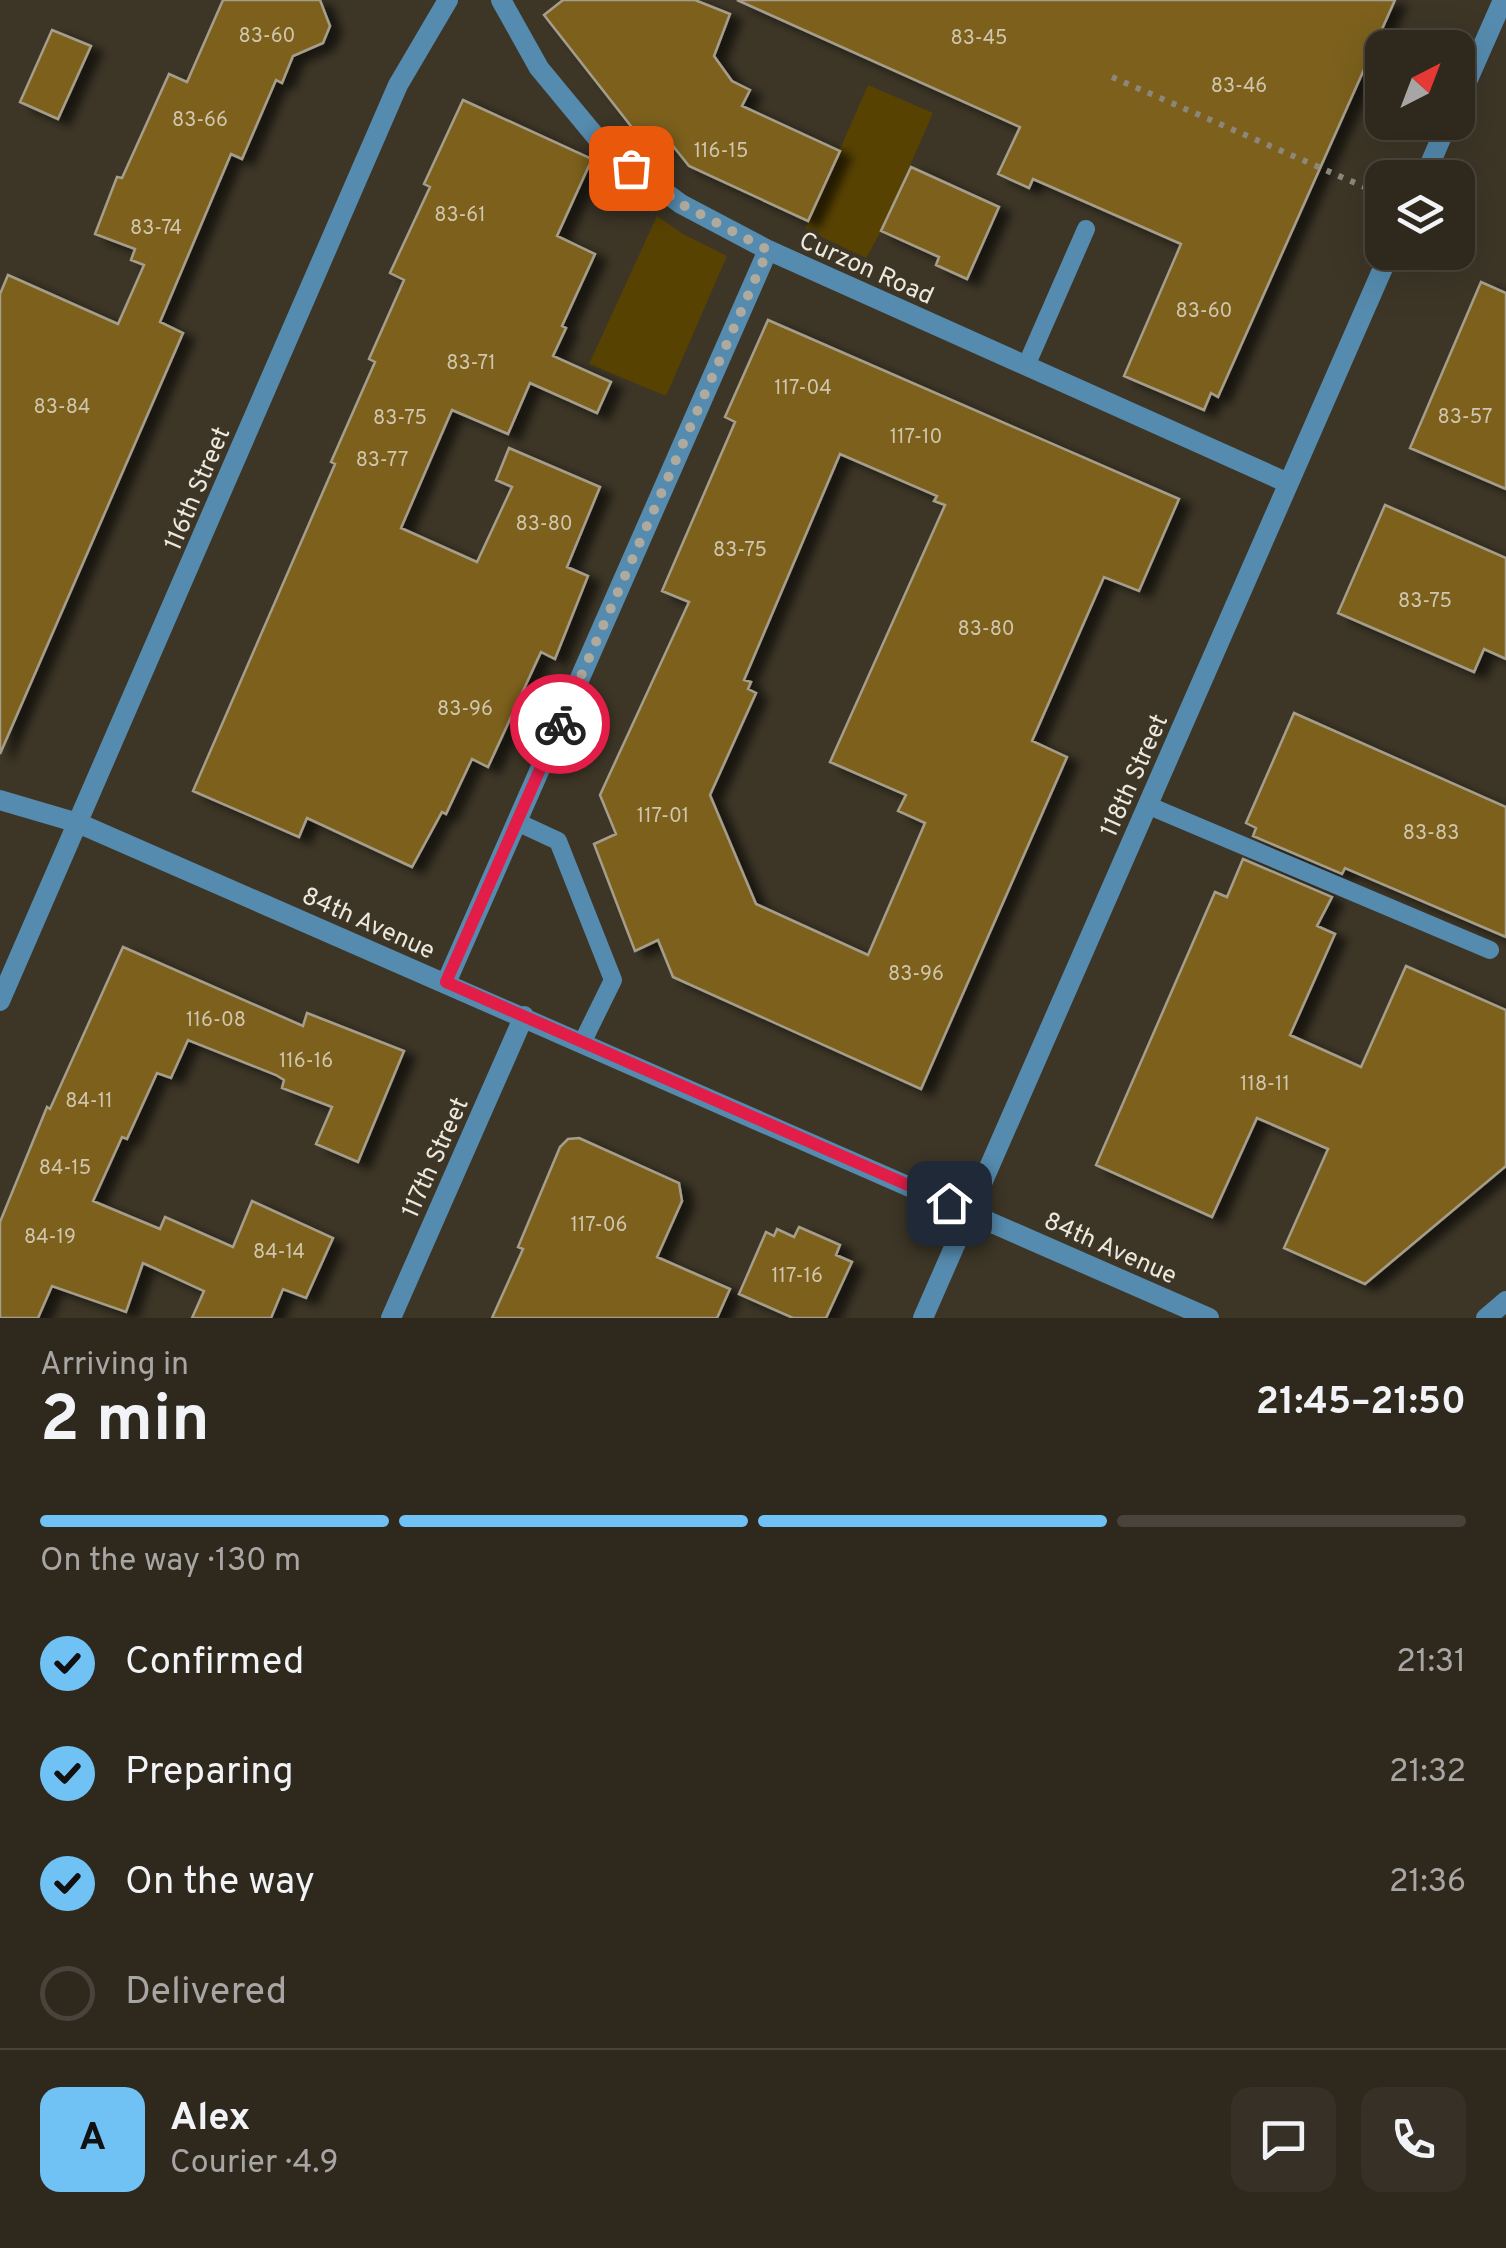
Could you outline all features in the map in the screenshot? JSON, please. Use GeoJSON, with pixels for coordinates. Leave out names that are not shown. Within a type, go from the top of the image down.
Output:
{"type":"FeatureCollection","features":[{"type":"Feature","properties":{"kind":"street","name":"116th Street"},"geometry":{"type":"LineString","coordinates":[[0,1001],[398,84],[448,0]]}},
{"type":"Feature","properties":{"kind":"street","name":"Curzon Road"},"geometry":{"type":"LineString","coordinates":[[502,0],[539,68],[606,149],[681,204],[768,250],[1288,483]]}},
{"type":"Feature","properties":{"kind":"street"},"geometry":{"type":"LineString","coordinates":[[1475,63],[1503,0]]}},
{"type":"Feature","properties":{"kind":"street"},"geometry":{"type":"LineString","coordinates":[[446,982],[768,250]]}},
{"type":"Feature","properties":{"kind":"street","name":"118th Street"},"geometry":{"type":"LineString","coordinates":[[923,1318],[1382,270]]}},
{"type":"Feature","properties":{"kind":"street","name":"84th Avenue"},"geometry":{"type":"LineString","coordinates":[[0,800],[78,823],[1209,1318]]}},
{"type":"Feature","properties":{"kind":"street","name":"117th Street"},"geometry":{"type":"LineString","coordinates":[[390,1318],[524,1016]]}},
{"type":"Feature","properties":{"kind":"street"},"geometry":{"type":"LineString","coordinates":[[1486,1318],[1506,1301]]}},
{"type":"Feature","properties":{"kind":"lane"},"geometry":{"type":"LineString","coordinates":[[1026,366],[1086,229]]}},
{"type":"Feature","properties":{"kind":"lane"},"geometry":{"type":"LineString","coordinates":[[1147,805],[1490,950]]}},
{"type":"Feature","properties":{"kind":"lane"},"geometry":{"type":"LineString","coordinates":[[516,822],[558,841],[613,980],[583,1042]]}},
{"type":"Feature","properties":{"kind":"path"},"geometry":{"type":"LineString","coordinates":[[1112,77],[1365,187]]}},
{"type":"Feature","properties":{"kind":"shaded area"},"geometry":{"type":"Polygon","coordinates":[[[868,85],[933,113],[866,258],[805,229],[868,85]]]}},
{"type":"Feature","properties":{"kind":"shaded area"},"geometry":{"type":"Polygon","coordinates":[[[657,216],[727,256],[666,396],[589,364],[657,216]]]}},
{"type":"Feature","properties":{"kind":"building"},"geometry":{"type":"Polygon","coordinates":[[[223,0],[320,0],[330,26],[323,43],[293,56],[282,83],[276,80],[242,159],[231,154],[160,322],[183,333],[0,754],[0,294],[8,275],[118,324],[144,265],[131,260],[135,249],[95,234],[117,177],[122,178],[169,74],[187,82],[223,0]]]}},
{"type":"Feature","properties":{"kind":"building"},"geometry":{"type":"Polygon","coordinates":[[[563,0],[695,0],[730,14],[714,56],[732,81],[750,90],[742,106],[840,151],[808,221],[689,166],[669,141],[652,153],[544,15],[563,0]]]}},
{"type":"Feature","properties":{"kind":"building"},"geometry":{"type":"Polygon","coordinates":[[[737,0],[1395,0],[1382,30],[1365,30],[1365,67],[1218,397],[1211,393],[1204,410],[1124,376],[1181,244],[1033,179],[1029,188],[998,174],[1020,127],[737,0]]]}},
{"type":"Feature","properties":{"kind":"building"},"geometry":{"type":"Polygon","coordinates":[[[52,30],[91,46],[58,119],[20,102],[52,30]]]}},
{"type":"Feature","properties":{"kind":"building"},"geometry":{"type":"Polygon","coordinates":[[[463,100],[592,159],[557,236],[595,254],[562,326],[566,328],[553,356],[611,382],[597,413],[530,383],[508,434],[452,410],[401,528],[477,562],[512,487],[496,480],[509,448],[600,487],[567,567],[588,576],[555,659],[541,652],[488,767],[472,759],[446,814],[442,812],[412,867],[307,818],[299,837],[193,791],[335,464],[331,462],[375,362],[369,359],[404,280],[390,273],[430,187],[424,184],[463,100]]]}},
{"type":"Feature","properties":{"kind":"building"},"geometry":{"type":"Polygon","coordinates":[[[911,167],[999,207],[967,279],[936,265],[939,257],[881,231],[911,167]]]}},
{"type":"Feature","properties":{"kind":"building"},"geometry":{"type":"Polygon","coordinates":[[[1481,282],[1506,293],[1506,489],[1410,448],[1481,282]]]}},
{"type":"Feature","properties":{"kind":"building"},"geometry":{"type":"Polygon","coordinates":[[[768,320],[1179,499],[1139,591],[1104,577],[1032,741],[1067,757],[921,1089],[673,977],[658,940],[635,951],[594,844],[616,834],[600,795],[689,602],[662,591],[735,422],[725,417],[768,320]],[[840,454],[744,680],[751,682],[748,689],[756,693],[710,795],[756,904],[868,955],[925,823],[898,811],[906,795],[830,762],[945,505],[934,501],[937,496],[840,454]]]}},
{"type":"Feature","properties":{"kind":"building"},"geometry":{"type":"Polygon","coordinates":[[[1385,505],[1506,558],[1506,659],[1484,649],[1474,672],[1338,613],[1385,505]]]}},
{"type":"Feature","properties":{"kind":"building"},"geometry":{"type":"Polygon","coordinates":[[[1294,713],[1506,807],[1506,937],[1345,868],[1342,874],[1253,836],[1256,828],[1246,823],[1294,713]]]}},
{"type":"Feature","properties":{"kind":"building"},"geometry":{"type":"Polygon","coordinates":[[[1243,859],[1332,897],[1317,926],[1335,934],[1290,1035],[1361,1067],[1406,966],[1506,1010],[1506,1166],[1365,1284],[1284,1248],[1328,1149],[1257,1118],[1212,1217],[1096,1165],[1215,892],[1227,897],[1243,859]]]}},
{"type":"Feature","properties":{"kind":"building"},"geometry":{"type":"Polygon","coordinates":[[[123,947],[303,1026],[307,1013],[404,1051],[358,1162],[316,1144],[332,1107],[282,1088],[284,1080],[276,1075],[188,1040],[171,1078],[157,1073],[127,1139],[122,1137],[93,1201],[160,1229],[165,1217],[233,1247],[252,1201],[333,1238],[306,1298],[283,1289],[271,1318],[192,1318],[204,1291],[143,1263],[126,1312],[52,1286],[38,1318],[0,1318],[0,1222],[47,1107],[50,1109],[123,947]]]}},
{"type":"Feature","properties":{"kind":"building"},"geometry":{"type":"Polygon","coordinates":[[[579,1138],[679,1183],[682,1201],[657,1257],[730,1289],[717,1318],[492,1318],[523,1249],[518,1247],[560,1147],[568,1139],[579,1138]]]}},
{"type":"Feature","properties":{"kind":"building"},"geometry":{"type":"Polygon","coordinates":[[[799,1227],[840,1245],[836,1255],[852,1262],[826,1318],[793,1318],[739,1294],[766,1232],[774,1236],[777,1229],[794,1237],[799,1227]]]}},
{"type":"Feature","properties":{"kind":"way so far"},"geometry":{"type":"LineString","coordinates":[[560,724],[768,250],[681,204],[631,168]]}},
{"type":"Feature","properties":{"kind":"route"},"geometry":{"type":"LineString","coordinates":[[560,724],[446,982],[949,1203]]}}]}
